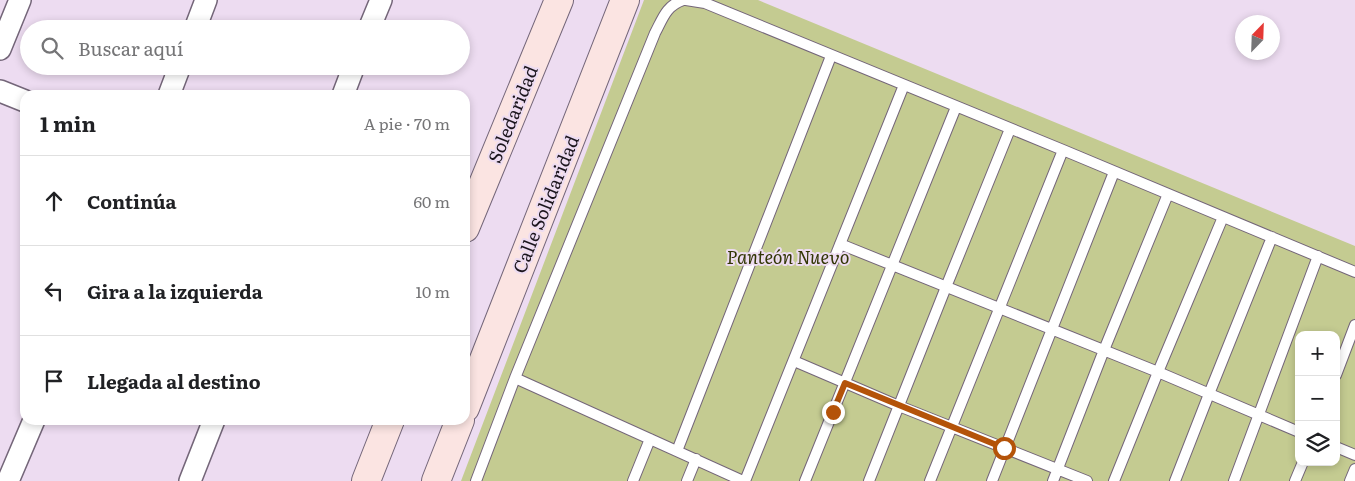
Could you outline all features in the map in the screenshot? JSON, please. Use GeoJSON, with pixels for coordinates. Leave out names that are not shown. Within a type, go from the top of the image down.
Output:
{"type":"FeatureCollection","features":[{"type":"Feature","properties":{"kind":"street"},"geometry":{"type":"LineString","coordinates":[[0,49],[20,0]]}},
{"type":"Feature","properties":{"kind":"street"},"geometry":{"type":"LineString","coordinates":[[198,20],[206,0]]}},
{"type":"Feature","properties":{"kind":"street"},"geometry":{"type":"LineString","coordinates":[[373,20],[381,0]]}},
{"type":"Feature","properties":{"kind":"street","name":"Soledaridad"},"geometry":{"type":"LineString","coordinates":[[470,216],[559,0]]}},
{"type":"Feature","properties":{"kind":"street","name":"Calle Solidaridad"},"geometry":{"type":"LineString","coordinates":[[470,395],[626,0]]}},
{"type":"Feature","properties":{"kind":"street"},"geometry":{"type":"LineString","coordinates":[[171,90],[177,75]]}},
{"type":"Feature","properties":{"kind":"street"},"geometry":{"type":"LineString","coordinates":[[345,90],[351,75]]}},
{"type":"Feature","properties":{"kind":"street"},"geometry":{"type":"LineString","coordinates":[[0,90],[20,99]]}},
{"type":"Feature","properties":{"kind":"street"},"geometry":{"type":"LineString","coordinates":[[0,479],[6,481],[32,425]]}},
{"type":"Feature","properties":{"kind":"street"},"geometry":{"type":"LineString","coordinates":[[190,481],[212,425]]}},
{"type":"Feature","properties":{"kind":"street"},"geometry":{"type":"LineString","coordinates":[[366,481],[388,425]]}},
{"type":"Feature","properties":{"kind":"street"},"geometry":{"type":"LineString","coordinates":[[436,481],[458,425]]}},
{"type":"Feature","properties":{"kind":"lane"},"geometry":{"type":"LineString","coordinates":[[476,481],[515,378],[655,33],[670,7],[674,3],[685,0],[705,3],[1355,272]]}},
{"type":"Feature","properties":{"kind":"lane"},"geometry":{"type":"LineString","coordinates":[[677,451],[831,56]]}},
{"type":"Feature","properties":{"kind":"lane"},"geometry":{"type":"LineString","coordinates":[[515,378],[744,481],[904,86]]}},
{"type":"Feature","properties":{"kind":"lane"},"geometry":{"type":"LineString","coordinates":[[805,481],[956,107]]}},
{"type":"Feature","properties":{"kind":"lane"},"geometry":{"type":"LineString","coordinates":[[869,481],[1010,129]]}},
{"type":"Feature","properties":{"kind":"lane"},"geometry":{"type":"LineString","coordinates":[[930,481],[1063,150]]}},
{"type":"Feature","properties":{"kind":"lane"},"geometry":{"type":"LineString","coordinates":[[992,481],[1114,172]]}},
{"type":"Feature","properties":{"kind":"lane"},"geometry":{"type":"LineString","coordinates":[[1053,481],[1168,194]]}},
{"type":"Feature","properties":{"kind":"lane"},"geometry":{"type":"LineString","coordinates":[[1114,481],[1223,217]]}},
{"type":"Feature","properties":{"kind":"lane"},"geometry":{"type":"LineString","coordinates":[[1175,481],[1272,237]]}},
{"type":"Feature","properties":{"kind":"lane"},"geometry":{"type":"LineString","coordinates":[[840,244],[1158,372],[1295,430]]}},
{"type":"Feature","properties":{"kind":"lane"},"geometry":{"type":"LineString","coordinates":[[1234,481],[1318,256]]}},
{"type":"Feature","properties":{"kind":"lane"},"geometry":{"type":"LineString","coordinates":[[1340,364],[1355,325]]}},
{"type":"Feature","properties":{"kind":"lane"},"geometry":{"type":"LineString","coordinates":[[794,361],[899,406],[1087,481]]}},
{"type":"Feature","properties":{"kind":"lane"},"geometry":{"type":"LineString","coordinates":[[633,481],[650,439]]}},
{"type":"Feature","properties":{"kind":"lane"},"geometry":{"type":"LineString","coordinates":[[1340,449],[1355,455]]}},
{"type":"Feature","properties":{"kind":"lane"},"geometry":{"type":"LineString","coordinates":[[687,481],[696,460]]}},
{"type":"Feature","properties":{"kind":"lane"},"geometry":{"type":"LineString","coordinates":[[1295,481],[1301,466]]}},
{"type":"Feature","properties":{"kind":"lane"},"geometry":{"type":"LineString","coordinates":[[1350,481],[1355,469]]}},
{"type":"Feature","properties":{"kind":"green space","name":"Panteón Nuevo"},"geometry":{"type":"Polygon","coordinates":[[[644,0],[758,0],[1355,246],[1355,481],[461,481],[644,0]]]}},
{"type":"Feature","properties":{"kind":"route"},"geometry":{"type":"LineString","coordinates":[[833,412],[845,383],[1004,448]]}}]}
